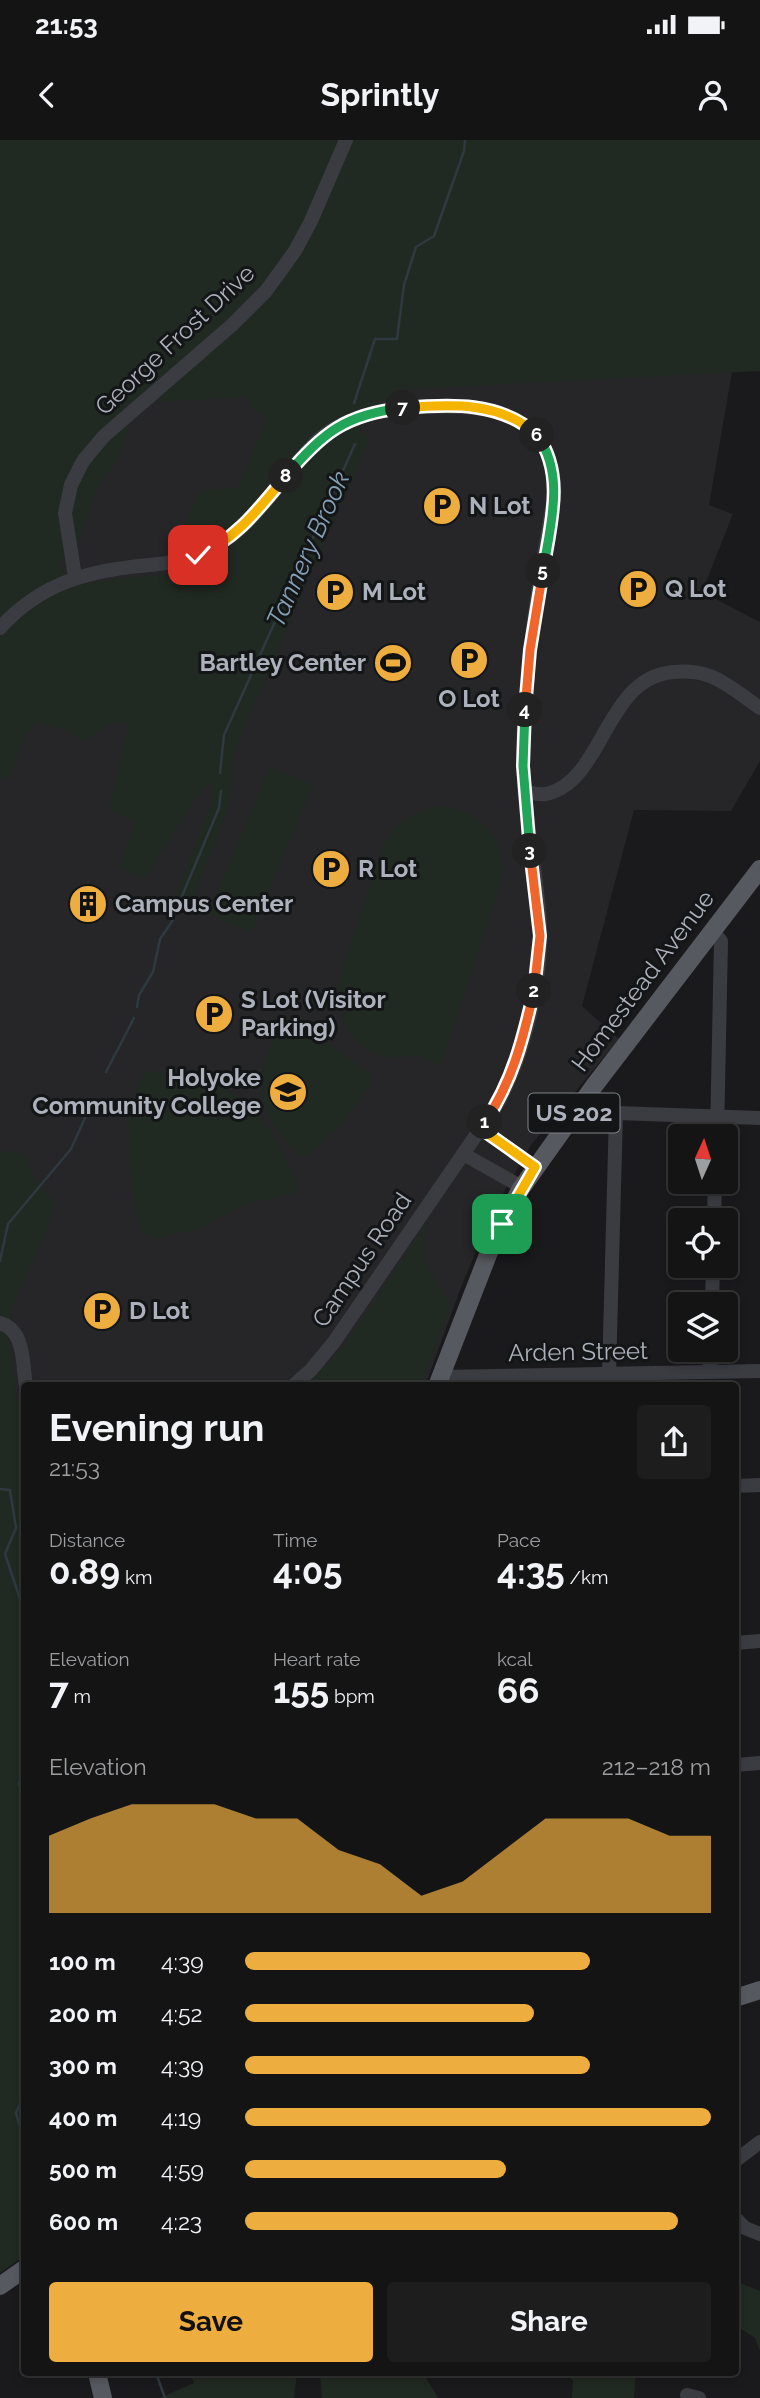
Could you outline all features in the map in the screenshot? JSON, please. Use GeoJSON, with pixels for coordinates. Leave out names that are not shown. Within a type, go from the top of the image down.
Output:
{"type":"FeatureCollection","features":[{"type":"Feature","properties":{"kind":"main road","name":"Homestead Avenue"},"geometry":{"type":"LineString","coordinates":[[438,1382],[491,1247],[522,1187],[587,1095],[760,869]]}},
{"type":"Feature","properties":{"kind":"main road"},"geometry":{"type":"LineString","coordinates":[[739,1997],[760,1990]]}},
{"type":"Feature","properties":{"kind":"main road"},"geometry":{"type":"LineString","coordinates":[[0,2286],[21,2271]]}},
{"type":"Feature","properties":{"kind":"main road"},"geometry":{"type":"LineString","coordinates":[[98,2376],[103,2398]]}},
{"type":"Feature","properties":{"kind":"street","name":"George Frost Drive"},"geometry":{"type":"LineString","coordinates":[[75,578],[65,513],[71,485],[83,461],[104,436],[224,332],[265,291],[286,265],[311,221],[346,140]]}},
{"type":"Feature","properties":{"kind":"street","name":"Campus Road"},"geometry":{"type":"LineString","coordinates":[[0,628],[39,594],[75,578],[95,572],[183,560],[214,548],[243,526],[320,438],[354,418],[393,409],[452,406],[485,408],[513,417],[529,428],[543,443],[555,484],[527,676],[523,758],[528,836],[539,914],[538,968],[513,1070],[501,1096],[463,1154],[334,1342],[298,1382]]}},
{"type":"Feature","properties":{"kind":"street"},"geometry":{"type":"LineString","coordinates":[[525,792],[547,793],[568,783],[589,757],[624,701],[642,682],[655,676],[678,671],[707,675],[729,686],[760,708]]}},
{"type":"Feature","properties":{"kind":"street"},"geometry":{"type":"LineString","coordinates":[[712,931],[721,941],[717,1124]]}},
{"type":"Feature","properties":{"kind":"street"},"geometry":{"type":"LineString","coordinates":[[587,1095],[616,1113],[760,1118]]}},
{"type":"Feature","properties":{"kind":"street"},"geometry":{"type":"LineString","coordinates":[[609,1374],[616,1113]]}},
{"type":"Feature","properties":{"kind":"street"},"geometry":{"type":"LineString","coordinates":[[480,1128],[535,1167]]}},
{"type":"Feature","properties":{"kind":"street"},"geometry":{"type":"LineString","coordinates":[[463,1154],[522,1187]]}},
{"type":"Feature","properties":{"kind":"street"},"geometry":{"type":"LineString","coordinates":[[0,1323],[11,1327],[19,1340],[25,1382]]}},
{"type":"Feature","properties":{"kind":"street"},"geometry":{"type":"LineString","coordinates":[[710,1362],[710,1372]]}},
{"type":"Feature","properties":{"kind":"street","name":"Arden Street"},"geometry":{"type":"LineString","coordinates":[[438,1382],[609,1374],[760,1371]]}},
{"type":"Feature","properties":{"kind":"street"},"geometry":{"type":"LineString","coordinates":[[739,1486],[760,1485]]}},
{"type":"Feature","properties":{"kind":"street"},"geometry":{"type":"LineString","coordinates":[[739,1643],[760,1641]]}},
{"type":"Feature","properties":{"kind":"street"},"geometry":{"type":"LineString","coordinates":[[739,1765],[760,1763]]}},
{"type":"Feature","properties":{"kind":"street"},"geometry":{"type":"LineString","coordinates":[[739,2158],[760,2142]]}},
{"type":"Feature","properties":{"kind":"street"},"geometry":{"type":"LineString","coordinates":[[739,2222],[745,2228],[760,2234]]}},
{"type":"Feature","properties":{"kind":"shaded area"},"geometry":{"type":"Polygon","coordinates":[[[0,140],[760,140],[760,371],[394,390],[388,400],[358,428],[370,439],[245,725],[231,764],[230,805],[189,908],[172,904],[211,804],[212,781],[196,798],[144,879],[120,868],[135,821],[109,809],[129,723],[112,723],[85,741],[64,729],[37,723],[25,735],[8,780],[0,777],[0,140]],[[250,397],[128,403],[128,431],[119,458],[98,486],[78,541],[57,566],[77,585],[122,578],[190,573],[182,532],[200,490],[238,488],[267,419],[250,407],[250,397]]]}},
{"type":"Feature","properties":{"kind":"shaded area","name":"Holyoke Community College"},"geometry":{"type":"Polygon","coordinates":[[[732,372],[709,505],[733,514],[702,592],[760,622],[760,761],[731,811],[634,810],[582,1006],[619,1039],[531,1145],[493,1211],[460,1290],[426,1382],[21,1382],[21,1855],[0,1856],[0,408],[732,372]]]}},
{"type":"Feature","properties":{"kind":"shaded area"},"geometry":{"type":"Polygon","coordinates":[[[270,767],[313,785],[251,932],[208,914],[270,767]]]}},
{"type":"Feature","properties":{"kind":"shaded area"},"geometry":{"type":"Polygon","coordinates":[[[439,806],[466,812],[487,827],[499,849],[502,863],[502,877],[441,1066],[418,1056],[388,1057],[364,1047],[348,1029],[338,993],[339,980],[384,845],[394,830],[407,819],[439,806]]]}},
{"type":"Feature","properties":{"kind":"shaded area"},"geometry":{"type":"Polygon","coordinates":[[[279,1028],[321,1038],[371,1074],[372,1082],[342,1124],[305,1158],[289,1145],[277,1130],[263,1099],[264,1065],[279,1028]]]}},
{"type":"Feature","properties":{"kind":"shaded area"},"geometry":{"type":"Polygon","coordinates":[[[144,1072],[201,1079],[244,1102],[261,1118],[276,1139],[299,1192],[249,1203],[200,1228],[154,1239],[141,1231],[131,1185],[128,1110],[144,1072]]]}},
{"type":"Feature","properties":{"kind":"shaded area"},"geometry":{"type":"Polygon","coordinates":[[[0,1150],[26,1156],[32,1174],[55,1204],[43,1239],[12,1306],[10,1343],[17,1400],[21,1405],[21,2258],[0,2273],[0,1150]]]}},
{"type":"Feature","properties":{"kind":"shaded area"},"geometry":{"type":"Polygon","coordinates":[[[427,1223],[423,1259],[450,1305],[422,1382],[310,1382],[344,1346],[427,1223]]]}},
{"type":"Feature","properties":{"kind":"shaded area"},"geometry":{"type":"Polygon","coordinates":[[[739,2283],[760,2291],[760,2351],[755,2338],[739,2328],[739,2283]]]}},
{"type":"Feature","properties":{"kind":"shaded area"},"geometry":{"type":"Polygon","coordinates":[[[191,2376],[297,2376],[294,2398],[160,2398],[194,2383],[191,2376]]]}},
{"type":"Feature","properties":{"kind":"shaded area"},"geometry":{"type":"Polygon","coordinates":[[[320,2376],[425,2376],[438,2398],[322,2398],[320,2376]]]}},
{"type":"Feature","properties":{"kind":"shaded area"},"geometry":{"type":"Polygon","coordinates":[[[567,2376],[636,2376],[634,2398],[572,2398],[573,2380],[567,2376]]]}},
{"type":"Feature","properties":{"kind":"waterway","name":"Tannery Brook"},"geometry":{"type":"LineString","coordinates":[[354,403],[375,339],[397,339],[404,285],[416,247],[434,236],[464,151],[465,140]]}},
{"type":"Feature","properties":{"kind":"waterway","name":"Tannery Brook"},"geometry":{"type":"LineString","coordinates":[[220,773],[224,735],[355,444]]}},
{"type":"Feature","properties":{"kind":"waterway","name":"Tannery Brook"},"geometry":{"type":"LineString","coordinates":[[177,908],[219,808],[221,791]]}},
{"type":"Feature","properties":{"kind":"waterway","name":"Tannery Brook"},"geometry":{"type":"LineString","coordinates":[[137,1007],[139,995],[153,972],[160,939],[173,920]]}},
{"type":"Feature","properties":{"kind":"waterway","name":"Tannery Brook"},"geometry":{"type":"LineString","coordinates":[[106,1072],[134,1018]]}},
{"type":"Feature","properties":{"kind":"waterway","name":"Tannery Brook"},"geometry":{"type":"LineString","coordinates":[[0,1261],[8,1224],[71,1149],[89,1109]]}},
{"type":"Feature","properties":{"kind":"waterway","name":"Tannery Brook"},"geometry":{"type":"LineString","coordinates":[[0,1489],[10,1490],[16,1528],[5,1554],[21,1602]]}},
{"type":"Feature","properties":{"kind":"waterway","name":"Tannery Brook"},"geometry":{"type":"LineString","coordinates":[[21,1778],[21,1788]]}},
{"type":"Feature","properties":{"kind":"waterway","name":"Tannery Brook"},"geometry":{"type":"LineString","coordinates":[[21,2101],[16,2113],[21,2130]]}},
{"type":"Feature","properties":{"kind":"waterway","name":"Tannery Brook"},"geometry":{"type":"LineString","coordinates":[[157,2376],[165,2398]]}},
{"type":"Feature","properties":{"kind":"place","name":"N Lot"},"geometry":{"type":"Point","coordinates":[442,506]}},
{"type":"Feature","properties":{"kind":"place","name":"Q Lot"},"geometry":{"type":"Point","coordinates":[638,589]}},
{"type":"Feature","properties":{"kind":"place","name":"M Lot"},"geometry":{"type":"Point","coordinates":[335,592]}},
{"type":"Feature","properties":{"kind":"place","name":"O Lot"},"geometry":{"type":"Point","coordinates":[469,660]}},
{"type":"Feature","properties":{"kind":"place","name":"Bartley Center"},"geometry":{"type":"Point","coordinates":[393,663]}},
{"type":"Feature","properties":{"kind":"place","name":"R Lot"},"geometry":{"type":"Point","coordinates":[331,869]}},
{"type":"Feature","properties":{"kind":"place","name":"Campus Center"},"geometry":{"type":"Point","coordinates":[88,904]}},
{"type":"Feature","properties":{"kind":"place","name":"S Lot (Visitor Parking)"},"geometry":{"type":"Point","coordinates":[214,1014]}},
{"type":"Feature","properties":{"kind":"place","name":"Holyoke Community College"},"geometry":{"type":"Point","coordinates":[288,1092]}},
{"type":"Feature","properties":{"kind":"place","name":"D Lot"},"geometry":{"type":"Point","coordinates":[102,1311]}},
{"type":"Feature","properties":{"kind":"route"},"geometry":{"type":"LineString","coordinates":[[198,555],[214,548],[243,526],[320,438],[354,418],[409,408],[485,408],[504,413],[521,422],[537,435],[546,449],[555,484],[530,650],[523,758],[528,836],[539,914],[539,957],[518,1056],[508,1083],[480,1128],[535,1167],[502,1224]]}}]}
